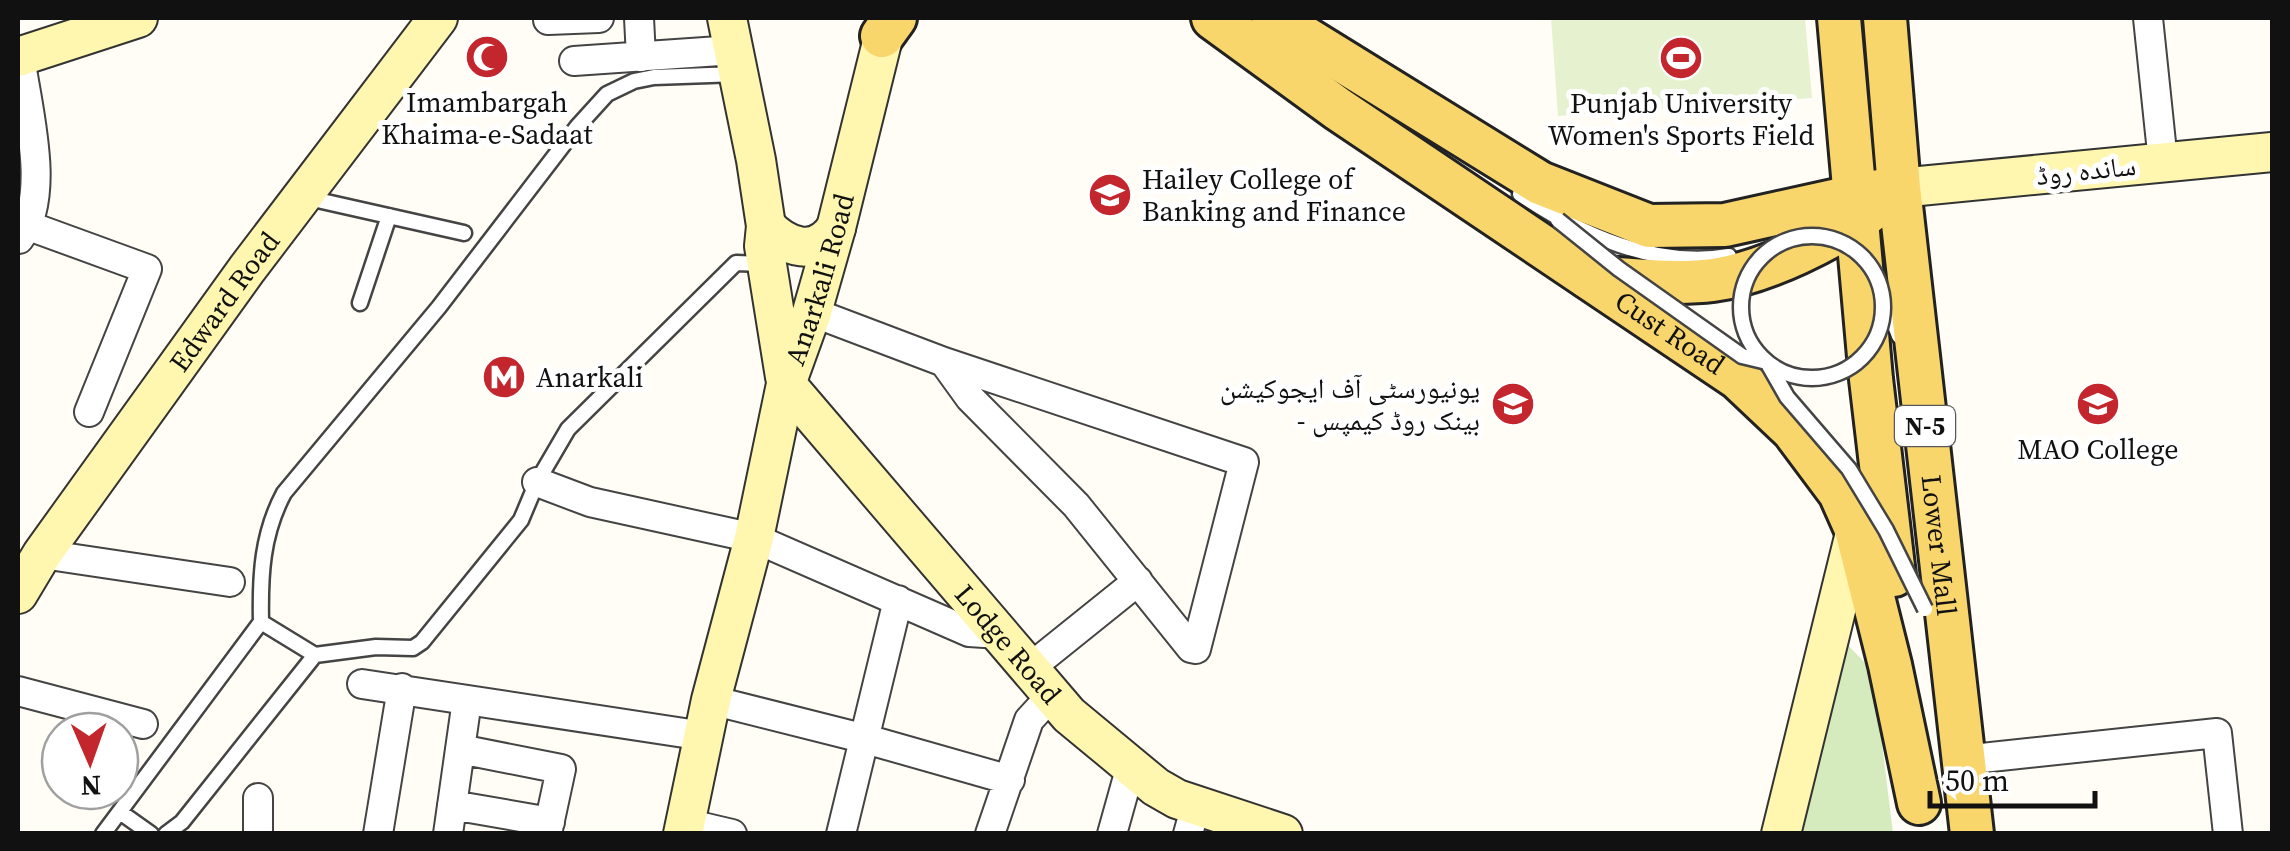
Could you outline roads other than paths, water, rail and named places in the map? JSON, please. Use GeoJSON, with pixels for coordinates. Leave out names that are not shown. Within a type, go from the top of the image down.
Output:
{"type":"FeatureCollection","features":[{"type":"Feature","properties":{"kind":"main road","name":"Cust Road"},"geometry":{"type":"LineString","coordinates":[[1212,18],[1338,109],[1738,378],[1794,430],[1840,493],[1856,530],[1890,666],[1921,818]]}},
{"type":"Feature","properties":{"kind":"main road"},"geometry":{"type":"LineString","coordinates":[[1274,18],[1540,183],[1649,226],[1725,226],[1855,208]]}},
{"type":"Feature","properties":{"kind":"main road","name":"Lower Mall"},"geometry":{"type":"LineString","coordinates":[[1839,18],[1855,208],[1921,818]]}},
{"type":"Feature","properties":{"kind":"main road","name":"Lower Mall"},"geometry":{"type":"LineString","coordinates":[[1885,18],[1899,188],[1972,834]]}},
{"type":"Feature","properties":{"kind":"main road"},"geometry":{"type":"LineString","coordinates":[[1586,277],[1713,280],[1757,268],[1855,208],[1899,188]]}},
{"type":"Feature","properties":{"kind":"street"},"geometry":{"type":"LineString","coordinates":[[88,412],[147,269],[23,233],[37,187],[19,56],[134,18]]}},
{"type":"Feature","properties":{"kind":"street","name":"Edward Road"},"geometry":{"type":"LineString","coordinates":[[18,594],[42,554],[302,197],[438,18]]}},
{"type":"Feature","properties":{"kind":"street"},"geometry":{"type":"LineString","coordinates":[[548,20],[599,18]]}},
{"type":"Feature","properties":{"kind":"street"},"geometry":{"type":"LineString","coordinates":[[639,18],[641,57]]}},
{"type":"Feature","properties":{"kind":"street"},"geometry":{"type":"LineString","coordinates":[[2148,18],[2163,162]]}},
{"type":"Feature","properties":{"kind":"street","name":"Anarkali Road"},"geometry":{"type":"LineString","coordinates":[[684,828],[754,538],[786,384],[836,228],[888,24]]}},
{"type":"Feature","properties":{"kind":"street"},"geometry":{"type":"LineString","coordinates":[[574,61],[733,47],[766,226],[766,264],[786,384]]}},
{"type":"Feature","properties":{"kind":"street","name":"ساندہ روڈ"},"geometry":{"type":"LineString","coordinates":[[1899,188],[2272,152]]}},
{"type":"Feature","properties":{"kind":"street"},"geometry":{"type":"LineString","coordinates":[[766,226],[782,242],[800,246],[820,244],[836,228]]}},
{"type":"Feature","properties":{"kind":"street"},"geometry":{"type":"LineString","coordinates":[[812,312],[944,362],[1244,462],[1196,650],[1076,506],[970,398],[944,362]]}},
{"type":"Feature","properties":{"kind":"street","name":"Lodge Road"},"geometry":{"type":"LineString","coordinates":[[786,384],[1069,716],[1192,819],[1283,834]]}},
{"type":"Feature","properties":{"kind":"street"},"geometry":{"type":"LineString","coordinates":[[1781,834],[1878,430]]}},
{"type":"Feature","properties":{"kind":"street"},"geometry":{"type":"LineString","coordinates":[[537,482],[590,502],[754,538],[969,632],[1000,634]]}},
{"type":"Feature","properties":{"kind":"street"},"geometry":{"type":"LineString","coordinates":[[42,554],[230,582]]}},
{"type":"Feature","properties":{"kind":"street"},"geometry":{"type":"LineString","coordinates":[[990,834],[1042,681],[1138,581]]}},
{"type":"Feature","properties":{"kind":"street"},"geometry":{"type":"LineString","coordinates":[[841,834],[898,600]]}},
{"type":"Feature","properties":{"kind":"street"},"geometry":{"type":"LineString","coordinates":[[362,684],[467,700],[708,718],[862,738],[1010,780]]}},
{"type":"Feature","properties":{"kind":"street"},"geometry":{"type":"LineString","coordinates":[[378,834],[402,688]]}},
{"type":"Feature","properties":{"kind":"street"},"geometry":{"type":"LineString","coordinates":[[18,691],[143,724]]}},
{"type":"Feature","properties":{"kind":"street"},"geometry":{"type":"LineString","coordinates":[[448,834],[467,700]]}},
{"type":"Feature","properties":{"kind":"street"},"geometry":{"type":"LineString","coordinates":[[1963,760],[2217,733],[2228,834]]}},
{"type":"Feature","properties":{"kind":"street"},"geometry":{"type":"LineString","coordinates":[[452,805],[549,828],[561,768],[460,749]]}},
{"type":"Feature","properties":{"kind":"street"},"geometry":{"type":"LineString","coordinates":[[1112,834],[1130,766]]}},
{"type":"Feature","properties":{"kind":"street"},"geometry":{"type":"LineString","coordinates":[[258,798],[258,834]]}},
{"type":"Feature","properties":{"kind":"street"},"geometry":{"type":"LineString","coordinates":[[684,828],[732,834]]}},
{"type":"Feature","properties":{"kind":"lane"},"geometry":{"type":"LineString","coordinates":[[1258,18],[1447,145]]}},
{"type":"Feature","properties":{"kind":"lane"},"geometry":{"type":"LineString","coordinates":[[104,834],[261,622],[262,553],[270,520],[284,492],[439,307],[577,126],[608,94],[634,81],[686,75],[733,47]]}},
{"type":"Feature","properties":{"kind":"lane"},"geometry":{"type":"LineString","coordinates":[[1511,188],[1742,356],[1767,362],[1786,373],[1808,378],[1830,376],[1850,368],[1878,335],[1884,314],[1882,292]]}},
{"type":"Feature","properties":{"kind":"lane"},"geometry":{"type":"LineString","coordinates":[[302,197],[464,233]]}},
{"type":"Feature","properties":{"kind":"lane"},"geometry":{"type":"LineString","coordinates":[[360,302],[388,216]]}},
{"type":"Feature","properties":{"kind":"lane"},"geometry":{"type":"LineString","coordinates":[[1558,220],[1669,257],[1714,258],[1776,246],[1797,237],[1819,236],[1841,242],[1860,254],[1874,271],[1902,345],[1915,473]]}},
{"type":"Feature","properties":{"kind":"lane"},"geometry":{"type":"LineString","coordinates":[[1776,246],[1758,260],[1746,279],[1741,302],[1743,324],[1752,345],[1787,397],[1850,469],[1925,609]]}},
{"type":"Feature","properties":{"kind":"lane"},"geometry":{"type":"LineString","coordinates":[[261,622],[315,655],[376,647],[413,648],[422,642],[521,520],[537,482],[568,429],[736,262],[766,264]]}},
{"type":"Feature","properties":{"kind":"lane"},"geometry":{"type":"LineString","coordinates":[[1924,578],[1928,626]]}},
{"type":"Feature","properties":{"kind":"lane"},"geometry":{"type":"LineString","coordinates":[[166,834],[182,822],[315,655]]}},
{"type":"Feature","properties":{"kind":"lane"},"geometry":{"type":"LineString","coordinates":[[120,812],[152,834]]}},
{"type":"Feature","properties":{"kind":"place","name":"Imambargah Khaima-e-Sadaat"},"geometry":{"type":"Point","coordinates":[487,57]}},
{"type":"Feature","properties":{"kind":"place","name":"Punjab University Women's Sports Field"},"geometry":{"type":"Point","coordinates":[1681,58]}},
{"type":"Feature","properties":{"kind":"place","name":"Hailey College of Banking and Finance"},"geometry":{"type":"Point","coordinates":[1110,195]}},
{"type":"Feature","properties":{"kind":"place","name":"Anarkali"},"geometry":{"type":"Point","coordinates":[504,377]}},
{"type":"Feature","properties":{"kind":"place","name":"یونیورسٹی آف ایجوکیشن - بینک روڈ کیمپس"},"geometry":{"type":"Point","coordinates":[1513,404]}},
{"type":"Feature","properties":{"kind":"place","name":"MAO College"},"geometry":{"type":"Point","coordinates":[2098,404]}}]}
